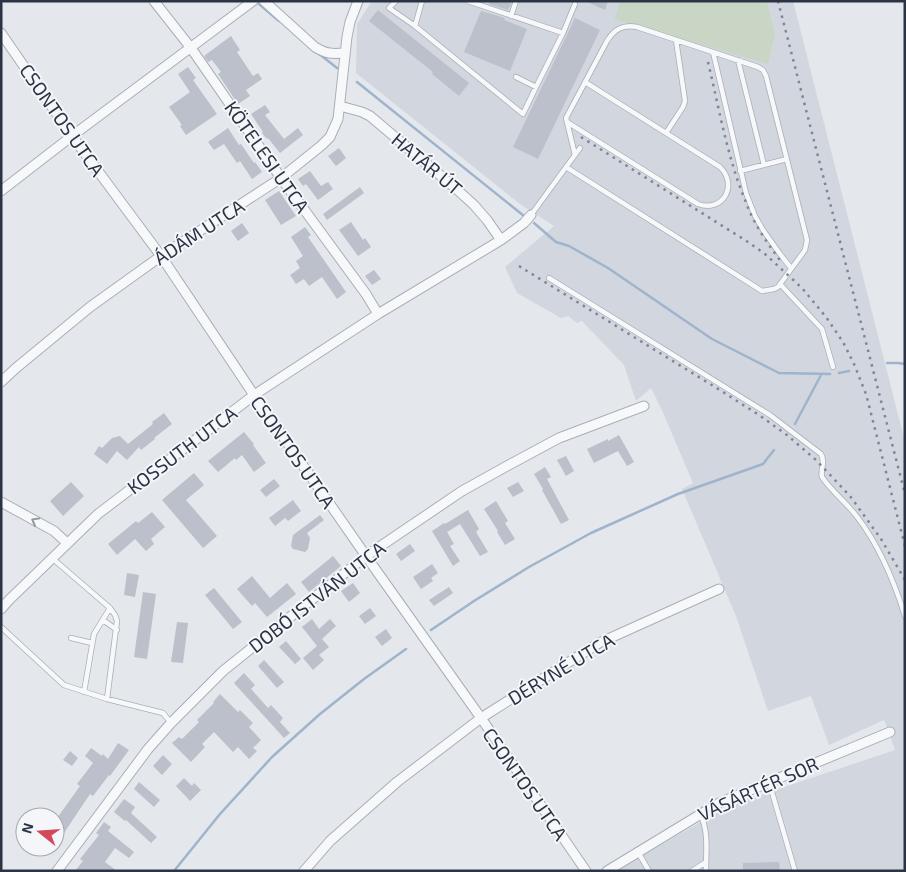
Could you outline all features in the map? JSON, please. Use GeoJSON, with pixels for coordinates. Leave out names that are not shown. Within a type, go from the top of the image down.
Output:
{"type":"FeatureCollection","features":[{"type":"Feature","properties":{"kind":"street","name":"KÖTELESI UTCA"},"geometry":{"type":"LineString","coordinates":[[154,1],[191,48],[281,178],[366,294],[378,314]]}},
{"type":"Feature","properties":{"kind":"street"},"geometry":{"type":"LineString","coordinates":[[1,191],[253,1]]}},
{"type":"Feature","properties":{"kind":"street"},"geometry":{"type":"LineString","coordinates":[[264,1],[315,47],[323,52],[332,54],[345,53]]}},
{"type":"Feature","properties":{"kind":"street","name":"ÁDÁM UTCA"},"geometry":{"type":"LineString","coordinates":[[1,382],[90,307],[161,256],[281,178],[330,137],[338,119],[350,22],[358,1]]}},
{"type":"Feature","properties":{"kind":"street","name":"CSONTOS UTCA"},"geometry":{"type":"LineString","coordinates":[[1,33],[72,136],[161,256],[254,395],[586,871]]}},
{"type":"Feature","properties":{"kind":"street","name":"HATÁR ÚT"},"geometry":{"type":"LineString","coordinates":[[340,106],[362,112],[384,127],[474,205],[501,240]]}},
{"type":"Feature","properties":{"kind":"street","name":"KOSSUTH UTCA"},"geometry":{"type":"LineString","coordinates":[[1,609],[98,514],[254,395],[378,314],[501,240],[524,223],[531,215]]}},
{"type":"Feature","properties":{"kind":"street","name":"DOBÓ ISTVÁN UTCA"},"geometry":{"type":"LineString","coordinates":[[57,871],[148,749],[171,723],[223,671],[366,556],[462,491],[559,438],[644,406]]}},
{"type":"Feature","properties":{"kind":"street"},"geometry":{"type":"LineString","coordinates":[[1,502],[54,531],[67,543]]}},
{"type":"Feature","properties":{"kind":"street","name":"DÉRYNÉ UTCA"},"geometry":{"type":"LineString","coordinates":[[304,871],[330,841],[397,782],[480,718],[599,643],[719,589]]}},
{"type":"Feature","properties":{"kind":"street","name":"VÁSÁRTÉR SOR"},"geometry":{"type":"LineString","coordinates":[[606,871],[719,803],[890,732]]}},
{"type":"Feature","properties":{"kind":"lane"},"geometry":{"type":"LineString","coordinates":[[396,1],[389,8],[415,26],[523,114],[576,4]]}},
{"type":"Feature","properties":{"kind":"lane"},"geometry":{"type":"LineString","coordinates":[[415,26],[422,1]]}},
{"type":"Feature","properties":{"kind":"lane"},"geometry":{"type":"LineString","coordinates":[[468,1],[563,33]]}},
{"type":"Feature","properties":{"kind":"lane"},"geometry":{"type":"LineString","coordinates":[[511,16],[516,1]]}},
{"type":"Feature","properties":{"kind":"lane"},"geometry":{"type":"LineString","coordinates":[[566,167],[762,291],[774,290],[805,250],[807,240],[766,76],[763,70],[758,67],[637,27],[628,26],[620,28],[613,32],[606,41],[566,118],[575,155]]}},
{"type":"Feature","properties":{"kind":"lane"},"geometry":{"type":"LineString","coordinates":[[666,133],[685,101],[676,40]]}},
{"type":"Feature","properties":{"kind":"lane"},"geometry":{"type":"LineString","coordinates":[[713,52],[746,193],[755,216],[770,242],[791,268]]}},
{"type":"Feature","properties":{"kind":"lane"},"geometry":{"type":"LineString","coordinates":[[738,60],[764,165]]}},
{"type":"Feature","properties":{"kind":"lane"},"geometry":{"type":"LineString","coordinates":[[516,77],[536,87]]}},
{"type":"Feature","properties":{"kind":"lane"},"geometry":{"type":"LineString","coordinates":[[568,122],[698,204],[711,206],[720,201],[726,193],[728,187],[727,176],[723,170],[585,82]]}},
{"type":"Feature","properties":{"kind":"lane"},"geometry":{"type":"LineString","coordinates":[[531,215],[580,148]]}},
{"type":"Feature","properties":{"kind":"lane"},"geometry":{"type":"LineString","coordinates":[[740,171],[787,159]]}},
{"type":"Feature","properties":{"kind":"lane"},"geometry":{"type":"LineString","coordinates":[[549,278],[770,415],[821,454],[824,461],[821,472],[822,477],[857,517],[880,551],[905,616]]}},
{"type":"Feature","properties":{"kind":"lane"},"geometry":{"type":"LineString","coordinates":[[780,284],[822,329],[832,367]]}},
{"type":"Feature","properties":{"kind":"lane"},"geometry":{"type":"LineString","coordinates":[[52,558],[110,608],[117,618],[107,699]]}},
{"type":"Feature","properties":{"kind":"lane"},"geometry":{"type":"LineString","coordinates":[[84,692],[94,634],[110,608]]}},
{"type":"Feature","properties":{"kind":"lane"},"geometry":{"type":"LineString","coordinates":[[103,620],[117,630]]}},
{"type":"Feature","properties":{"kind":"lane"},"geometry":{"type":"LineString","coordinates":[[1,627],[69,687],[163,713],[171,723]]}},
{"type":"Feature","properties":{"kind":"lane"},"geometry":{"type":"LineString","coordinates":[[71,638],[92,643]]}},
{"type":"Feature","properties":{"kind":"lane"},"geometry":{"type":"LineString","coordinates":[[769,782],[795,871]]}},
{"type":"Feature","properties":{"kind":"lane"},"geometry":{"type":"LineString","coordinates":[[700,814],[706,830],[706,871]]}},
{"type":"Feature","properties":{"kind":"lane"},"geometry":{"type":"LineString","coordinates":[[638,852],[649,871]]}},
{"type":"Feature","properties":{"kind":"lane"},"geometry":{"type":"LineString","coordinates":[[692,871],[706,862]]}},
{"type":"Feature","properties":{"kind":"shaded area"},"geometry":{"type":"Polygon","coordinates":[[[372,1],[620,1],[614,19],[775,33],[767,1],[793,1],[905,442],[905,871],[614,871],[731,805],[895,750],[884,720],[829,745],[811,696],[768,711],[736,616],[682,489],[693,483],[651,388],[636,401],[624,365],[582,321],[577,323],[568,316],[561,318],[517,293],[505,267],[554,226],[520,204],[356,73],[357,24],[372,1]]]}},
{"type":"Feature","properties":{"kind":"green space"},"geometry":{"type":"Polygon","coordinates":[[[620,1],[767,1],[775,33],[768,64],[614,19],[620,1]]]}},
{"type":"Feature","properties":{"kind":"building"},"geometry":{"type":"Polygon","coordinates":[[[490,1],[512,1],[508,10],[489,4],[490,1]]]}},
{"type":"Feature","properties":{"kind":"building"},"geometry":{"type":"Polygon","coordinates":[[[585,1],[608,1],[605,10],[585,1]]]}},
{"type":"Feature","properties":{"kind":"building"},"geometry":{"type":"Polygon","coordinates":[[[378,10],[469,83],[459,96],[432,74],[433,72],[369,21],[378,10]]]}},
{"type":"Feature","properties":{"kind":"building"},"geometry":{"type":"Polygon","coordinates":[[[481,11],[505,18],[504,20],[527,29],[510,71],[464,52],[481,11]]]}},
{"type":"Feature","properties":{"kind":"building"},"geometry":{"type":"Polygon","coordinates":[[[575,18],[600,30],[538,159],[513,147],[575,18]]]}},
{"type":"Feature","properties":{"kind":"building"},"geometry":{"type":"Polygon","coordinates":[[[231,36],[240,50],[237,52],[253,76],[258,73],[262,79],[246,90],[250,96],[238,104],[218,74],[221,72],[212,60],[208,62],[204,56],[231,36]]]}},
{"type":"Feature","properties":{"kind":"building"},"geometry":{"type":"Polygon","coordinates":[[[188,67],[196,78],[193,80],[217,114],[186,135],[180,126],[182,125],[169,107],[190,92],[178,74],[188,67]]]}},
{"type":"Feature","properties":{"kind":"building"},"geometry":{"type":"Polygon","coordinates":[[[265,105],[270,112],[265,115],[284,139],[298,128],[303,135],[280,153],[262,133],[251,114],[265,105]]]}},
{"type":"Feature","properties":{"kind":"building"},"geometry":{"type":"Polygon","coordinates":[[[228,128],[239,145],[241,144],[262,172],[252,179],[240,161],[237,163],[224,144],[214,150],[208,142],[228,128]]]}},
{"type":"Feature","properties":{"kind":"building"},"geometry":{"type":"Polygon","coordinates":[[[339,148],[346,158],[336,166],[328,156],[339,148]]]}},
{"type":"Feature","properties":{"kind":"building"},"geometry":{"type":"Polygon","coordinates":[[[310,171],[321,186],[328,182],[333,189],[318,200],[306,184],[303,186],[298,179],[310,171]]]}},
{"type":"Feature","properties":{"kind":"building"},"geometry":{"type":"Polygon","coordinates":[[[360,187],[364,193],[327,220],[323,214],[360,187]]]}},
{"type":"Feature","properties":{"kind":"building"},"geometry":{"type":"Polygon","coordinates":[[[279,191],[296,216],[281,225],[265,200],[279,191]]]}},
{"type":"Feature","properties":{"kind":"building"},"geometry":{"type":"Polygon","coordinates":[[[351,222],[363,240],[365,238],[371,247],[358,256],[339,230],[351,222]]]}},
{"type":"Feature","properties":{"kind":"building"},"geometry":{"type":"Polygon","coordinates":[[[242,223],[249,233],[238,241],[231,231],[242,223]]]}},
{"type":"Feature","properties":{"kind":"building"},"geometry":{"type":"Polygon","coordinates":[[[305,227],[311,235],[308,237],[346,292],[337,299],[322,277],[309,286],[304,279],[296,284],[290,275],[300,268],[296,261],[303,256],[291,237],[305,227]]]}},
{"type":"Feature","properties":{"kind":"building"},"geometry":{"type":"Polygon","coordinates":[[[374,270],[381,279],[372,285],[365,276],[374,270]]]}},
{"type":"Feature","properties":{"kind":"building"},"geometry":{"type":"Polygon","coordinates":[[[164,413],[172,424],[141,450],[139,447],[127,460],[117,451],[107,464],[94,454],[99,446],[102,448],[112,438],[120,436],[128,444],[164,413]]]}},
{"type":"Feature","properties":{"kind":"building"},"geometry":{"type":"Polygon","coordinates":[[[244,432],[266,463],[254,472],[242,455],[236,460],[235,458],[218,472],[208,461],[244,432]]]}},
{"type":"Feature","properties":{"kind":"building"},"geometry":{"type":"Polygon","coordinates":[[[619,435],[634,462],[627,466],[618,451],[594,463],[587,449],[619,435]]]}},
{"type":"Feature","properties":{"kind":"building"},"geometry":{"type":"Polygon","coordinates":[[[566,456],[574,471],[566,476],[557,460],[566,456]]]}},
{"type":"Feature","properties":{"kind":"building"},"geometry":{"type":"Polygon","coordinates":[[[545,467],[551,477],[547,479],[569,520],[561,524],[534,474],[545,467]]]}},
{"type":"Feature","properties":{"kind":"building"},"geometry":{"type":"Polygon","coordinates":[[[194,473],[204,485],[186,500],[217,536],[203,548],[162,500],[194,473]]]}},
{"type":"Feature","properties":{"kind":"building"},"geometry":{"type":"Polygon","coordinates":[[[274,479],[280,486],[266,497],[260,490],[274,479]]]}},
{"type":"Feature","properties":{"kind":"building"},"geometry":{"type":"Polygon","coordinates":[[[71,482],[84,496],[63,516],[50,501],[71,482]]]}},
{"type":"Feature","properties":{"kind":"building"},"geometry":{"type":"Polygon","coordinates":[[[518,482],[524,491],[513,497],[507,488],[518,482]]]}},
{"type":"Feature","properties":{"kind":"building"},"geometry":{"type":"Polygon","coordinates":[[[293,500],[301,511],[288,521],[285,518],[275,526],[269,518],[293,500]]]}},
{"type":"Feature","properties":{"kind":"building"},"geometry":{"type":"Polygon","coordinates":[[[496,501],[508,521],[505,523],[515,539],[505,545],[484,509],[496,501]]]}},
{"type":"Feature","properties":{"kind":"building"},"geometry":{"type":"Polygon","coordinates":[[[468,510],[479,529],[476,532],[488,552],[480,556],[460,524],[447,532],[454,544],[450,546],[460,561],[453,566],[432,531],[468,510]]]}},
{"type":"Feature","properties":{"kind":"building"},"geometry":{"type":"Polygon","coordinates":[[[152,512],[165,527],[151,539],[154,544],[146,551],[135,539],[117,555],[108,544],[136,521],[138,523],[152,512]]]}},
{"type":"Feature","properties":{"kind":"building"},"geometry":{"type":"Polygon","coordinates":[[[320,515],[324,520],[307,533],[310,538],[308,549],[305,552],[293,549],[291,546],[293,535],[320,515]]]}},
{"type":"Feature","properties":{"kind":"building"},"geometry":{"type":"Polygon","coordinates":[[[410,544],[415,551],[401,561],[396,554],[410,544]]]}},
{"type":"Feature","properties":{"kind":"building"},"geometry":{"type":"Polygon","coordinates":[[[333,556],[341,566],[309,592],[301,582],[333,556]]]}},
{"type":"Feature","properties":{"kind":"building"},"geometry":{"type":"Polygon","coordinates":[[[432,564],[438,573],[431,578],[433,581],[421,589],[413,577],[432,564]]]}},
{"type":"Feature","properties":{"kind":"building"},"geometry":{"type":"Polygon","coordinates":[[[127,573],[139,575],[135,597],[124,595],[127,573]]]}},
{"type":"Feature","properties":{"kind":"building"},"geometry":{"type":"Polygon","coordinates":[[[252,576],[270,598],[287,583],[296,594],[267,617],[255,603],[252,606],[237,589],[252,576]]]}},
{"type":"Feature","properties":{"kind":"building"},"geometry":{"type":"Polygon","coordinates":[[[353,583],[360,593],[349,602],[341,591],[353,583]]]}},
{"type":"Feature","properties":{"kind":"building"},"geometry":{"type":"Polygon","coordinates":[[[449,587],[453,593],[434,606],[429,600],[449,587]]]}},
{"type":"Feature","properties":{"kind":"building"},"geometry":{"type":"Polygon","coordinates":[[[214,588],[242,622],[233,629],[205,595],[214,588]]]}},
{"type":"Feature","properties":{"kind":"building"},"geometry":{"type":"Polygon","coordinates":[[[143,592],[156,594],[147,659],[134,657],[143,592]]]}},
{"type":"Feature","properties":{"kind":"building"},"geometry":{"type":"Polygon","coordinates":[[[370,608],[376,616],[365,624],[359,616],[370,608]]]}},
{"type":"Feature","properties":{"kind":"building"},"geometry":{"type":"Polygon","coordinates":[[[312,619],[319,629],[330,619],[336,626],[322,639],[329,647],[319,655],[324,660],[313,670],[303,658],[317,646],[302,627],[312,619]]]}},
{"type":"Feature","properties":{"kind":"building"},"geometry":{"type":"Polygon","coordinates":[[[177,622],[188,623],[183,663],[171,662],[177,622]]]}},
{"type":"Feature","properties":{"kind":"building"},"geometry":{"type":"Polygon","coordinates":[[[386,629],[392,638],[382,646],[375,637],[386,629]]]}},
{"type":"Feature","properties":{"kind":"building"},"geometry":{"type":"Polygon","coordinates":[[[286,641],[301,659],[295,664],[279,647],[286,641]]]}},
{"type":"Feature","properties":{"kind":"building"},"geometry":{"type":"Polygon","coordinates":[[[264,660],[284,682],[277,688],[258,666],[264,660]]]}},
{"type":"Feature","properties":{"kind":"building"},"geometry":{"type":"Polygon","coordinates":[[[244,673],[255,685],[251,689],[268,708],[271,705],[283,718],[280,722],[290,733],[284,738],[234,683],[244,673]]]}},
{"type":"Feature","properties":{"kind":"building"},"geometry":{"type":"Polygon","coordinates":[[[220,694],[238,712],[240,710],[253,723],[249,727],[261,740],[253,748],[257,751],[249,759],[238,747],[233,752],[214,732],[202,744],[205,747],[191,762],[172,743],[179,737],[182,739],[199,722],[197,720],[220,694]]]}},
{"type":"Feature","properties":{"kind":"building"},"geometry":{"type":"Polygon","coordinates":[[[118,743],[129,750],[93,796],[90,794],[65,832],[65,807],[80,786],[77,784],[93,763],[85,756],[91,748],[108,759],[118,743]]]}},
{"type":"Feature","properties":{"kind":"building"},"geometry":{"type":"Polygon","coordinates":[[[70,751],[78,758],[72,766],[63,760],[70,751]]]}},
{"type":"Feature","properties":{"kind":"building"},"geometry":{"type":"Polygon","coordinates":[[[163,755],[172,764],[162,775],[153,766],[163,755]]]}},
{"type":"Feature","properties":{"kind":"building"},"geometry":{"type":"Polygon","coordinates":[[[184,778],[192,786],[194,783],[201,790],[190,801],[176,786],[184,778]]]}},
{"type":"Feature","properties":{"kind":"building"},"geometry":{"type":"Polygon","coordinates":[[[139,782],[160,800],[154,807],[134,789],[139,782]]]}},
{"type":"Feature","properties":{"kind":"building"},"geometry":{"type":"Polygon","coordinates":[[[124,799],[135,807],[131,813],[157,837],[151,843],[126,820],[114,812],[124,799]]]}},
{"type":"Feature","properties":{"kind":"building"},"geometry":{"type":"Polygon","coordinates":[[[104,822],[111,827],[108,831],[134,852],[129,858],[115,848],[105,862],[117,871],[75,871],[83,861],[80,859],[99,835],[96,833],[104,822]]]}},
{"type":"Feature","properties":{"kind":"building"},"geometry":{"type":"Polygon","coordinates":[[[779,862],[780,871],[743,871],[743,863],[779,862]]]}},
{"type":"Feature","properties":{"kind":"waterway"},"geometry":{"type":"LineString","coordinates":[[259,4],[279,21]]}},
{"type":"Feature","properties":{"kind":"waterway"},"geometry":{"type":"LineString","coordinates":[[318,53],[337,68]]}},
{"type":"Feature","properties":{"kind":"waterway"},"geometry":{"type":"LineString","coordinates":[[357,82],[524,216]]}},
{"type":"Feature","properties":{"kind":"waterway"},"geometry":{"type":"LineString","coordinates":[[534,223],[556,242],[569,246],[608,268],[712,339],[779,373],[830,374]]}},
{"type":"Feature","properties":{"kind":"waterway"},"geometry":{"type":"LineString","coordinates":[[887,363],[905,364]]}},
{"type":"Feature","properties":{"kind":"waterway"},"geometry":{"type":"LineString","coordinates":[[839,373],[849,371]]}},
{"type":"Feature","properties":{"kind":"waterway"},"geometry":{"type":"LineString","coordinates":[[795,424],[821,375]]}},
{"type":"Feature","properties":{"kind":"waterway"},"geometry":{"type":"LineString","coordinates":[[431,630],[529,567],[591,533],[678,494],[763,464],[774,450]]}},
{"type":"Feature","properties":{"kind":"waterway"},"geometry":{"type":"LineString","coordinates":[[174,871],[220,814],[272,757],[320,714],[406,649]]}},
{"type":"Feature","properties":{"kind":"railway"},"geometry":{"type":"LineString","coordinates":[[778,1],[905,494]]}},
{"type":"Feature","properties":{"kind":"railway"},"geometry":{"type":"LineString","coordinates":[[708,62],[733,166],[748,208],[756,225],[782,263]]}},
{"type":"Feature","properties":{"kind":"railway"},"geometry":{"type":"LineString","coordinates":[[581,137],[765,254],[802,288],[826,317],[843,342],[866,394],[905,546]]}},
{"type":"Feature","properties":{"kind":"railway"},"geometry":{"type":"LineString","coordinates":[[519,266],[723,392],[787,435],[816,460],[850,496],[881,539],[905,580]]}}]}
